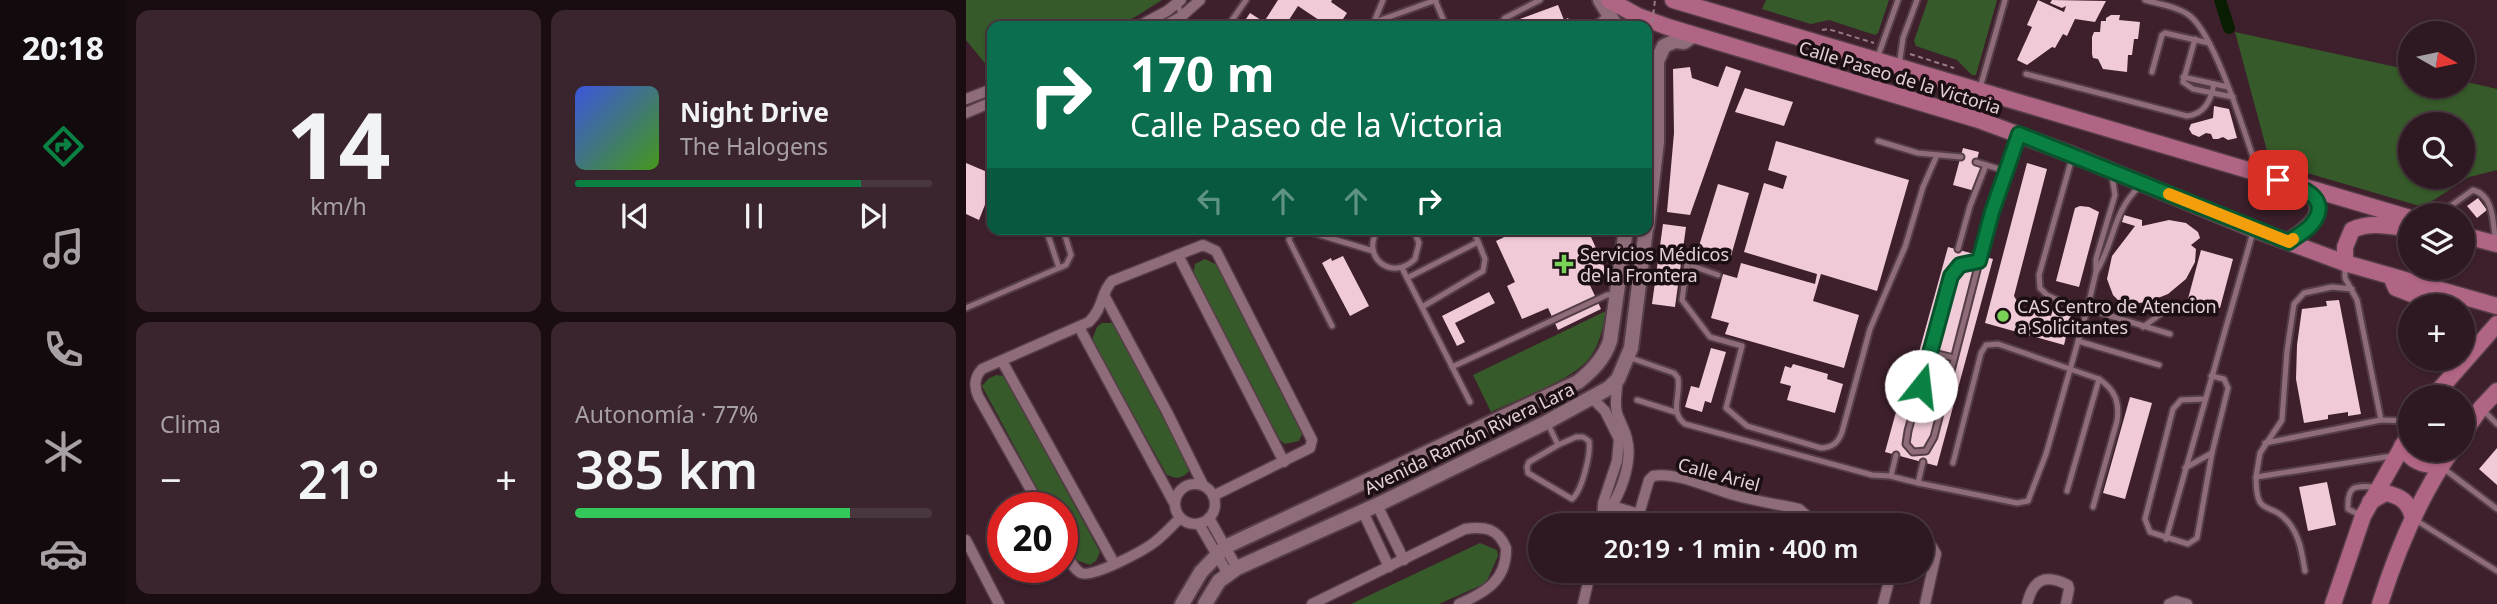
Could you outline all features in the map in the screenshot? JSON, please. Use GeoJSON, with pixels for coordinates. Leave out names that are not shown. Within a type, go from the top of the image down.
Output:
{"type":"FeatureCollection","features":[{"type":"Feature","properties":{"kind":"main road","name":"Calle Paseo de la Victoria"},"geometry":{"type":"LineString","coordinates":[[1678,1],[2398,215]]}},
{"type":"Feature","properties":{"kind":"main road","name":"Calle Paseo de la Victoria"},"geometry":{"type":"LineString","coordinates":[[1613,12],[1648,21]]}},
{"type":"Feature","properties":{"kind":"main road","name":"Calle Paseo de la Victoria"},"geometry":{"type":"LineString","coordinates":[[1652,22],[2019,134],[2344,263],[2497,306]]}},
{"type":"Feature","properties":{"kind":"main road"},"geometry":{"type":"LineString","coordinates":[[2289,242],[2312,226],[2317,216],[2317,205],[2312,194],[2304,188]]}},
{"type":"Feature","properties":{"kind":"main road"},"geometry":{"type":"LineString","coordinates":[[2344,263],[2345,247],[2352,230],[2373,224],[2398,227]]}},
{"type":"Feature","properties":{"kind":"main road"},"geometry":{"type":"LineString","coordinates":[[2475,237],[2493,239]]}},
{"type":"Feature","properties":{"kind":"main road"},"geometry":{"type":"LineString","coordinates":[[2391,276],[2396,288],[2413,294]]}},
{"type":"Feature","properties":{"kind":"main road"},"geometry":{"type":"LineString","coordinates":[[2443,385],[2497,324]]}},
{"type":"Feature","properties":{"kind":"main road"},"geometry":{"type":"LineString","coordinates":[[2475,417],[2497,391]]}},
{"type":"Feature","properties":{"kind":"main road"},"geometry":{"type":"LineString","coordinates":[[2333,604],[2370,502],[2398,454]]}},
{"type":"Feature","properties":{"kind":"main road"},"geometry":{"type":"LineString","coordinates":[[2418,462],[2441,466]]}},
{"type":"Feature","properties":{"kind":"main road"},"geometry":{"type":"LineString","coordinates":[[2380,604],[2390,572],[2413,518],[2444,462]]}},
{"type":"Feature","properties":{"kind":"main road"},"geometry":{"type":"LineString","coordinates":[[2370,502],[2385,493],[2395,495],[2404,500],[2413,518]]}},
{"type":"Feature","properties":{"kind":"street"},"geometry":{"type":"LineString","coordinates":[[1184,21],[1200,0]]}},
{"type":"Feature","properties":{"kind":"street"},"geometry":{"type":"LineString","coordinates":[[1600,0],[1613,12]]}},
{"type":"Feature","properties":{"kind":"street"},"geometry":{"type":"LineString","coordinates":[[1148,21],[1179,2]]}},
{"type":"Feature","properties":{"kind":"street","name":"Avenida Ramón Rivera Lara"},"geometry":{"type":"LineString","coordinates":[[1652,142],[1659,54],[1669,43],[1684,42],[1694,35]]}},
{"type":"Feature","properties":{"kind":"street"},"geometry":{"type":"LineString","coordinates":[[966,99],[987,91]]}},
{"type":"Feature","properties":{"kind":"street"},"geometry":{"type":"LineString","coordinates":[[966,113],[987,104]]}},
{"type":"Feature","properties":{"kind":"street"},"geometry":{"type":"LineString","coordinates":[[1625,235],[1608,349],[1628,357]]}},
{"type":"Feature","properties":{"kind":"street","name":"Avenida Ramón Rivera Lara"},"geometry":{"type":"LineString","coordinates":[[1205,604],[1219,581],[1233,571],[1363,512],[1547,422],[1593,399],[1618,379],[1628,357],[1646,235]]}},
{"type":"Feature","properties":{"kind":"street"},"geometry":{"type":"LineString","coordinates":[[1032,492],[975,386],[977,375],[982,369],[1079,327],[1095,316],[1101,308],[1111,281],[1203,245],[1216,251],[1312,436],[1310,448],[1213,496]]}},
{"type":"Feature","properties":{"kind":"street"},"geometry":{"type":"LineString","coordinates":[[1178,255],[1284,462]]}},
{"type":"Feature","properties":{"kind":"street"},"geometry":{"type":"LineString","coordinates":[[1079,327],[1180,518],[1199,524],[1209,517],[1215,507],[1213,496],[1203,485],[1104,295]]}},
{"type":"Feature","properties":{"kind":"street","name":"Avenida Ramón Rivera Lara"},"geometry":{"type":"LineString","coordinates":[[1182,604],[1200,572],[1221,551],[1578,382],[1608,349]]}},
{"type":"Feature","properties":{"kind":"street"},"geometry":{"type":"LineString","coordinates":[[1002,360],[1114,563]]}},
{"type":"Feature","properties":{"kind":"street"},"geometry":{"type":"LineString","coordinates":[[1608,505],[1625,473],[1628,453],[1627,438],[1616,407],[1618,379]]}},
{"type":"Feature","properties":{"kind":"street"},"geometry":{"type":"LineString","coordinates":[[1593,399],[1605,411],[1619,439],[1606,513]]}},
{"type":"Feature","properties":{"kind":"street"},"geometry":{"type":"LineString","coordinates":[[1483,428],[1492,447]]}},
{"type":"Feature","properties":{"kind":"street","name":"Calle Ariel"},"geometry":{"type":"LineString","coordinates":[[1640,513],[1650,480],[1656,475],[1699,483],[1734,495],[1799,509],[1803,513]]}},
{"type":"Feature","properties":{"kind":"street"},"geometry":{"type":"LineString","coordinates":[[1174,503],[1178,492],[1186,485],[1203,485]]}},
{"type":"Feature","properties":{"kind":"street"},"geometry":{"type":"LineString","coordinates":[[1377,505],[1404,560]]}},
{"type":"Feature","properties":{"kind":"street"},"geometry":{"type":"LineString","coordinates":[[1608,505],[1636,513]]}},
{"type":"Feature","properties":{"kind":"street"},"geometry":{"type":"LineString","coordinates":[[1363,512],[1389,567]]}},
{"type":"Feature","properties":{"kind":"street"},"geometry":{"type":"LineString","coordinates":[[1209,517],[1221,551]]}},
{"type":"Feature","properties":{"kind":"street"},"geometry":{"type":"LineString","coordinates":[[1078,571],[1090,574],[1143,551],[1180,518]]}},
{"type":"Feature","properties":{"kind":"street"},"geometry":{"type":"LineString","coordinates":[[1199,524],[1233,571]]}},
{"type":"Feature","properties":{"kind":"street"},"geometry":{"type":"LineString","coordinates":[[1314,603],[1465,529],[1482,527],[1498,534],[1506,548],[1501,572],[1492,586],[1483,593],[1459,604]]}},
{"type":"Feature","properties":{"kind":"street"},"geometry":{"type":"LineString","coordinates":[[966,541],[999,604]]}},
{"type":"Feature","properties":{"kind":"street"},"geometry":{"type":"LineString","coordinates":[[2027,604],[2035,584],[2049,580],[2068,585],[2066,604]]}},
{"type":"Feature","properties":{"kind":"street"},"geometry":{"type":"LineString","coordinates":[[1585,603],[1589,583]]}},
{"type":"Feature","properties":{"kind":"street"},"geometry":{"type":"LineString","coordinates":[[1883,604],[1889,583]]}},
{"type":"Feature","properties":{"kind":"street"},"geometry":{"type":"LineString","coordinates":[[1925,604],[1930,583]]}},
{"type":"Feature","properties":{"kind":"street"},"geometry":{"type":"LineString","coordinates":[[2169,604],[2176,601],[2187,604]]}},
{"type":"Feature","properties":{"kind":"lane"},"geometry":{"type":"LineString","coordinates":[[1231,21],[1246,0]]}},
{"type":"Feature","properties":{"kind":"lane"},"geometry":{"type":"LineString","coordinates":[[1377,21],[1435,0],[1444,21]]}},
{"type":"Feature","properties":{"kind":"lane"},"geometry":{"type":"LineString","coordinates":[[1503,21],[1541,0]]}},
{"type":"Feature","properties":{"kind":"lane"},"geometry":{"type":"LineString","coordinates":[[1877,59],[1898,0]]}},
{"type":"Feature","properties":{"kind":"lane"},"geometry":{"type":"LineString","coordinates":[[1899,66],[1903,38],[1917,0]]}},
{"type":"Feature","properties":{"kind":"lane"},"geometry":{"type":"LineString","coordinates":[[1979,90],[2005,0]]}},
{"type":"Feature","properties":{"kind":"lane"},"geometry":{"type":"LineString","coordinates":[[2145,0],[2189,15],[2209,43],[2233,97],[2255,163],[2253,172]]}},
{"type":"Feature","properties":{"kind":"lane"},"geometry":{"type":"LineString","coordinates":[[1374,21],[1381,1]]}},
{"type":"Feature","properties":{"kind":"lane"},"geometry":{"type":"LineString","coordinates":[[1179,2],[1184,21]]}},
{"type":"Feature","properties":{"kind":"lane"},"geometry":{"type":"LineString","coordinates":[[1167,11],[1169,21]]}},
{"type":"Feature","properties":{"kind":"lane"},"geometry":{"type":"LineString","coordinates":[[2152,72],[2162,35],[2165,33],[2209,43]]}},
{"type":"Feature","properties":{"kind":"lane"},"geometry":{"type":"LineString","coordinates":[[2195,39],[2183,77],[2188,87],[2233,97]]}},
{"type":"Feature","properties":{"kind":"lane"},"geometry":{"type":"LineString","coordinates":[[2026,74],[2187,116],[2203,110],[2214,84]]}},
{"type":"Feature","properties":{"kind":"lane"},"geometry":{"type":"LineString","coordinates":[[2183,77],[2228,87]]}},
{"type":"Feature","properties":{"kind":"lane"},"geometry":{"type":"LineString","coordinates":[[1979,261],[1960,265],[1953,272],[1906,444],[1917,454],[1926,451],[1931,444],[1992,212],[2019,134]]}},
{"type":"Feature","properties":{"kind":"lane"},"geometry":{"type":"LineString","coordinates":[[1878,141],[1917,153],[1961,157]]}},
{"type":"Feature","properties":{"kind":"lane"},"geometry":{"type":"LineString","coordinates":[[1718,275],[1687,264],[1682,300],[1710,337],[1742,346],[1726,408],[1747,426],[1821,448],[1836,444],[1842,432],[1870,329],[1905,247],[1923,187],[1937,155]]}},
{"type":"Feature","properties":{"kind":"lane"},"geometry":{"type":"LineString","coordinates":[[2073,155],[2039,283],[2047,295],[2087,310],[2170,334]]}},
{"type":"Feature","properties":{"kind":"lane"},"geometry":{"type":"LineString","coordinates":[[1976,162],[2006,172]]}},
{"type":"Feature","properties":{"kind":"lane"},"geometry":{"type":"LineString","coordinates":[[1958,249],[1970,206],[1986,165]]}},
{"type":"Feature","properties":{"kind":"lane"},"geometry":{"type":"LineString","coordinates":[[1628,357],[1674,373],[1678,378],[1675,412],[1677,418],[1685,424],[1872,475],[1891,476],[2017,503],[2028,501],[2046,454],[2096,272],[2104,260],[2115,195],[2110,169]]}},
{"type":"Feature","properties":{"kind":"lane"},"geometry":{"type":"LineString","coordinates":[[2111,222],[2143,183]]}},
{"type":"Feature","properties":{"kind":"lane"},"geometry":{"type":"LineString","coordinates":[[2455,203],[2473,190],[2480,192],[2491,208],[2493,239]]}},
{"type":"Feature","properties":{"kind":"lane"},"geometry":{"type":"LineString","coordinates":[[2166,539],[2253,229]]}},
{"type":"Feature","properties":{"kind":"lane"},"geometry":{"type":"LineString","coordinates":[[1048,235],[1059,268]]}},
{"type":"Feature","properties":{"kind":"lane"},"geometry":{"type":"LineString","coordinates":[[966,308],[1070,261],[1071,255],[1065,235]]}},
{"type":"Feature","properties":{"kind":"lane"},"geometry":{"type":"LineString","coordinates":[[1291,235],[1290,240],[1332,326]]}},
{"type":"Feature","properties":{"kind":"lane"},"geometry":{"type":"LineString","coordinates":[[1320,235],[1373,251]]}},
{"type":"Feature","properties":{"kind":"lane"},"geometry":{"type":"LineString","coordinates":[[1376,235],[1373,251],[1384,266],[1393,268],[1402,268],[1415,259],[1418,251],[1415,235]]}},
{"type":"Feature","properties":{"kind":"lane"},"geometry":{"type":"LineString","coordinates":[[1422,307],[1483,271],[1486,263],[1475,235]]}},
{"type":"Feature","properties":{"kind":"lane"},"geometry":{"type":"LineString","coordinates":[[1407,278],[1478,242]]}},
{"type":"Feature","properties":{"kind":"lane"},"geometry":{"type":"LineString","coordinates":[[2344,263],[2345,278],[2357,300],[2381,420]]}},
{"type":"Feature","properties":{"kind":"lane"},"geometry":{"type":"LineString","coordinates":[[1402,268],[1470,402]]}},
{"type":"Feature","properties":{"kind":"lane"},"geometry":{"type":"LineString","coordinates":[[2305,571],[2299,539],[2287,520],[2264,509],[2258,502],[2256,477],[2260,453],[2282,420],[2287,351],[2294,304],[2304,293],[2332,288],[2352,289]]}},
{"type":"Feature","properties":{"kind":"lane"},"geometry":{"type":"LineString","coordinates":[[1452,366],[1607,295],[1617,294]]}},
{"type":"Feature","properties":{"kind":"lane"},"geometry":{"type":"LineString","coordinates":[[2143,327],[2170,307]]}},
{"type":"Feature","properties":{"kind":"lane"},"geometry":{"type":"LineString","coordinates":[[2078,341],[2159,365]]}},
{"type":"Feature","properties":{"kind":"lane"},"geometry":{"type":"LineString","coordinates":[[1953,463],[1981,353],[1986,345],[1998,344],[2070,368],[2099,379],[2109,386],[2119,407],[2093,507]]}},
{"type":"Feature","properties":{"kind":"lane"},"geometry":{"type":"LineString","coordinates":[[1930,352],[1954,358]]}},
{"type":"Feature","properties":{"kind":"lane"},"geometry":{"type":"LineString","coordinates":[[2205,399],[2181,400],[2173,409],[2145,519],[2150,532],[2188,544],[2197,538],[2212,453],[2228,388],[2224,379],[2211,376]]}},
{"type":"Feature","properties":{"kind":"lane"},"geometry":{"type":"LineString","coordinates":[[2067,491],[2099,379]]}},
{"type":"Feature","properties":{"kind":"lane"},"geometry":{"type":"LineString","coordinates":[[1637,400],[1675,412]]}},
{"type":"Feature","properties":{"kind":"lane"},"geometry":{"type":"LineString","coordinates":[[2481,408],[2497,424]]}},
{"type":"Feature","properties":{"kind":"lane"},"geometry":{"type":"LineString","coordinates":[[2265,443],[2381,420],[2398,421]]}},
{"type":"Feature","properties":{"kind":"lane"},"geometry":{"type":"LineString","coordinates":[[1547,422],[1558,444]]}},
{"type":"Feature","properties":{"kind":"lane"},"geometry":{"type":"LineString","coordinates":[[1576,437],[1589,441],[1581,485],[1572,499],[1528,473],[1529,462],[1558,444],[1576,437]]}},
{"type":"Feature","properties":{"kind":"lane"},"geometry":{"type":"LineString","coordinates":[[2256,477],[2379,457],[2398,448]]}},
{"type":"Feature","properties":{"kind":"lane"},"geometry":{"type":"LineString","coordinates":[[2185,468],[2212,453]]}},
{"type":"Feature","properties":{"kind":"lane"},"geometry":{"type":"LineString","coordinates":[[1891,476],[1896,455]]}},
{"type":"Feature","properties":{"kind":"lane"},"geometry":{"type":"LineString","coordinates":[[1918,482],[1923,462]]}},
{"type":"Feature","properties":{"kind":"lane"},"geometry":{"type":"LineString","coordinates":[[2441,466],[2497,509]]}},
{"type":"Feature","properties":{"kind":"lane"},"geometry":{"type":"LineString","coordinates":[[2413,518],[2497,572]]}},
{"type":"Feature","properties":{"kind":"path"},"geometry":{"type":"LineString","coordinates":[[1652,24],[1655,0]]}},
{"type":"Feature","properties":{"kind":"green space"},"geometry":{"type":"Polygon","coordinates":[[[966,0],[1162,0],[1126,21],[987,21],[987,66],[966,40],[966,0]]]}},
{"type":"Feature","properties":{"kind":"green space"},"geometry":{"type":"Polygon","coordinates":[[[1766,0],[1889,0],[1875,35],[1829,20],[1811,24],[1762,9],[1766,0]]]}},
{"type":"Feature","properties":{"kind":"green space"},"geometry":{"type":"Polygon","coordinates":[[[1928,0],[1997,0],[1976,75],[1972,75],[1957,60],[1916,46],[1914,41],[1928,0]]]}},
{"type":"Feature","properties":{"kind":"green space"},"geometry":{"type":"Polygon","coordinates":[[[2235,32],[2398,67],[2398,98],[2475,98],[2475,84],[2497,89],[2497,170],[2475,176],[2475,112],[2398,112],[2398,189],[2451,189],[2429,203],[2409,203],[2270,162],[2235,32]]]}},
{"type":"Feature","properties":{"kind":"green space"},"geometry":{"type":"Polygon","coordinates":[[[1205,259],[1219,266],[1303,432],[1299,441],[1285,444],[1280,440],[1193,275],[1195,264],[1205,259]]]}},
{"type":"Feature","properties":{"kind":"green space"},"geometry":{"type":"Polygon","coordinates":[[[1606,311],[1595,350],[1578,369],[1555,383],[1491,412],[1473,375],[1606,311]]]}},
{"type":"Feature","properties":{"kind":"green space"},"geometry":{"type":"Polygon","coordinates":[[[1102,323],[1113,323],[1189,467],[1184,476],[1176,478],[1167,475],[1092,340],[1097,327],[1102,323]]]}},
{"type":"Feature","properties":{"kind":"green space"},"geometry":{"type":"Polygon","coordinates":[[[996,375],[1004,376],[1067,492],[1039,492],[982,386],[996,375]]]}},
{"type":"Feature","properties":{"kind":"green space"},"geometry":{"type":"Polygon","coordinates":[[[1078,512],[1100,552],[1096,561],[1090,565],[1078,561],[1078,512]]]}},
{"type":"Feature","properties":{"kind":"green space"},"geometry":{"type":"Polygon","coordinates":[[[1480,543],[1497,550],[1498,556],[1486,583],[1439,604],[1351,604],[1480,543]]]}},
{"type":"Feature","properties":{"kind":"building"},"geometry":{"type":"Polygon","coordinates":[[[1278,0],[1332,0],[1331,2],[1347,13],[1342,21],[1320,21],[1298,6],[1288,21],[1265,21],[1278,0]]]}},
{"type":"Feature","properties":{"kind":"building"},"geometry":{"type":"Polygon","coordinates":[[[2038,0],[2064,12],[2066,6],[2062,8],[2050,3],[2052,0],[2106,1],[2095,22],[2075,19],[2067,36],[2063,34],[2055,48],[2052,47],[2027,65],[2017,60],[2032,27],[2027,25],[2038,0]]]}},
{"type":"Feature","properties":{"kind":"building"},"geometry":{"type":"Polygon","coordinates":[[[1558,5],[1564,20],[1568,18],[1570,21],[1514,21],[1558,5]]]}},
{"type":"Feature","properties":{"kind":"building"},"geometry":{"type":"Polygon","coordinates":[[[1250,13],[1262,21],[1246,19],[1250,13]]]}},
{"type":"Feature","properties":{"kind":"building"},"geometry":{"type":"Polygon","coordinates":[[[2111,15],[2120,15],[2119,20],[2140,22],[2138,39],[2134,39],[2132,55],[2128,55],[2127,72],[2103,69],[2098,59],[2093,58],[2094,32],[2100,32],[2101,21],[2106,21],[2111,15]]]}},
{"type":"Feature","properties":{"kind":"building"},"geometry":{"type":"Polygon","coordinates":[[[1726,66],[1741,71],[1690,215],[1667,212],[1674,133],[1673,69],[1690,67],[1692,78],[1718,87],[1726,66]]]}},
{"type":"Feature","properties":{"kind":"building"},"geometry":{"type":"Polygon","coordinates":[[[1745,88],[1793,102],[1784,126],[1735,112],[1745,88]]]}},
{"type":"Feature","properties":{"kind":"building"},"geometry":{"type":"Polygon","coordinates":[[[2214,106],[2229,109],[2237,138],[2213,139],[2211,134],[2206,133],[2199,137],[2192,134],[2189,129],[2191,124],[2213,118],[2214,106]]]}},
{"type":"Feature","properties":{"kind":"building"},"geometry":{"type":"Polygon","coordinates":[[[1776,141],[1909,180],[1877,291],[1821,274],[1813,301],[1859,315],[1844,368],[1725,334],[1729,323],[1711,318],[1723,274],[1737,278],[1741,263],[1815,284],[1817,274],[1744,252],[1764,183],[1783,189],[1787,176],[1768,170],[1776,141]]]}},
{"type":"Feature","properties":{"kind":"building"},"geometry":{"type":"Polygon","coordinates":[[[1963,148],[1979,152],[1975,166],[1981,168],[1975,191],[1953,185],[1963,148]]]}},
{"type":"Feature","properties":{"kind":"building"},"geometry":{"type":"Polygon","coordinates":[[[966,163],[987,172],[987,200],[979,220],[966,214],[966,163]]]}},
{"type":"Feature","properties":{"kind":"building"},"geometry":{"type":"Polygon","coordinates":[[[2027,163],[2047,169],[2014,296],[2021,308],[2051,316],[2053,307],[2072,312],[2064,345],[1985,323],[2027,163]]]}},
{"type":"Feature","properties":{"kind":"building"},"geometry":{"type":"Polygon","coordinates":[[[1718,184],[1749,193],[1731,256],[1699,246],[1718,184]]]}},
{"type":"Feature","properties":{"kind":"building"},"geometry":{"type":"Polygon","coordinates":[[[2478,198],[2487,210],[2477,218],[2475,203],[2471,203],[2478,198]]]}},
{"type":"Feature","properties":{"kind":"building"},"geometry":{"type":"Polygon","coordinates":[[[2080,206],[2099,212],[2079,287],[2056,281],[2075,208],[2080,206]]]}},
{"type":"Feature","properties":{"kind":"building"},"geometry":{"type":"Polygon","coordinates":[[[2124,215],[2142,220],[2142,226],[2169,220],[2186,223],[2198,232],[2200,238],[2191,245],[2196,249],[2195,262],[2186,279],[2168,294],[2148,302],[2129,304],[2119,301],[2113,295],[2107,279],[2112,256],[2135,226],[2122,222],[2124,215]]]}},
{"type":"Feature","properties":{"kind":"building"},"geometry":{"type":"Polygon","coordinates":[[[1663,224],[1686,227],[1675,307],[1652,304],[1663,224]]]}},
{"type":"Feature","properties":{"kind":"building"},"geometry":{"type":"Polygon","coordinates":[[[1508,235],[1596,235],[1591,237],[1607,273],[1588,281],[1601,309],[1558,330],[1548,308],[1522,319],[1507,286],[1515,282],[1496,241],[1508,235]]]}},
{"type":"Feature","properties":{"kind":"building"},"geometry":{"type":"Polygon","coordinates":[[[1948,247],[1993,259],[1937,466],[1885,452],[1913,350],[1919,352],[1948,247]]]}},
{"type":"Feature","properties":{"kind":"building"},"geometry":{"type":"Polygon","coordinates":[[[2201,250],[2233,259],[2220,308],[2188,299],[2201,250]]]}},
{"type":"Feature","properties":{"kind":"building"},"geometry":{"type":"Polygon","coordinates":[[[1343,256],[1369,306],[1350,316],[1322,263],[1343,256]]]}},
{"type":"Feature","properties":{"kind":"building"},"geometry":{"type":"Polygon","coordinates":[[[1489,292],[1495,303],[1455,323],[1465,342],[1457,346],[1442,316],[1489,292]]]}},
{"type":"Feature","properties":{"kind":"building"},"geometry":{"type":"Polygon","coordinates":[[[2339,300],[2361,414],[2348,416],[2348,412],[2328,415],[2328,419],[2304,423],[2296,379],[2302,309],[2327,306],[2326,301],[2339,300]]]}},
{"type":"Feature","properties":{"kind":"building"},"geometry":{"type":"Polygon","coordinates":[[[1711,348],[1726,352],[1711,403],[1705,401],[1702,412],[1685,407],[1691,386],[1699,388],[1711,348]]]}},
{"type":"Feature","properties":{"kind":"building"},"geometry":{"type":"Polygon","coordinates":[[[1793,364],[1828,374],[1827,379],[1843,384],[1835,413],[1787,400],[1791,386],[1780,383],[1785,366],[1791,368],[1793,364]]]}},
{"type":"Feature","properties":{"kind":"building"},"geometry":{"type":"Polygon","coordinates":[[[2130,397],[2152,403],[2125,499],[2103,493],[2130,397]]]}},
{"type":"Feature","properties":{"kind":"building"},"geometry":{"type":"Polygon","coordinates":[[[2497,448],[2497,485],[2479,469],[2497,448]]]}},
{"type":"Feature","properties":{"kind":"building"},"geometry":{"type":"Polygon","coordinates":[[[2327,482],[2336,525],[2308,531],[2299,487],[2327,482]]]}},
{"type":"Feature","properties":{"kind":"waterway"},"geometry":{"type":"LineString","coordinates":[[2220,0],[2229,28]]}},
{"type":"Feature","properties":{"kind":"slow traffic"},"geometry":{"type":"LineString","coordinates":[[2169,194],[2253,229],[2289,242],[2293,239]]}},
{"type":"Feature","properties":{"kind":"place","name":"Servicios Médicos de la Frontera"},"geometry":{"type":"Point","coordinates":[1564,264]}},
{"type":"Feature","properties":{"kind":"place","name":"CAS Centro de Atencion a Solicitantes"},"geometry":{"type":"Point","coordinates":[2003,316]}},
{"type":"Feature","properties":{"kind":"route"},"geometry":{"type":"LineString","coordinates":[[1921,386],[1951,276],[1960,265],[1979,261],[1992,212],[2019,134],[2289,242],[2312,226],[2317,216],[2317,205],[2312,194],[2304,188],[2278,180]]}}]}
